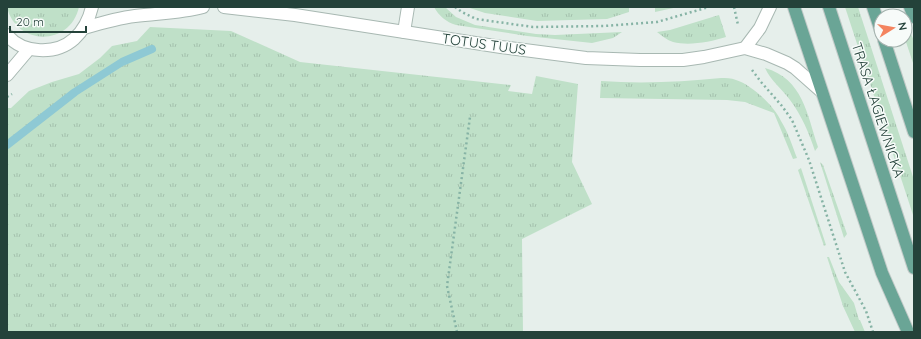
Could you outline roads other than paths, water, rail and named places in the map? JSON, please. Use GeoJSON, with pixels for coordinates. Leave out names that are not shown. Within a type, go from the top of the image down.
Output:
{"type":"FeatureCollection","features":[{"type":"Feature","properties":{"kind":"main road"},"geometry":{"type":"LineString","coordinates":[[794,7],[882,273],[908,332]]}},
{"type":"Feature","properties":{"kind":"main road","name":"TRASA ŁAGIEWNICKA"},"geometry":{"type":"LineString","coordinates":[[829,7],[914,268]]}},
{"type":"Feature","properties":{"kind":"main road"},"geometry":{"type":"LineString","coordinates":[[912,7],[914,17]]}},
{"type":"Feature","properties":{"kind":"main road","name":"TRASA ŁAGIEWNICKA"},"geometry":{"type":"LineString","coordinates":[[887,48],[914,132]]}},
{"type":"Feature","properties":{"kind":"street"},"geometry":{"type":"LineString","coordinates":[[8,37],[29,48],[45,50],[60,48],[74,40],[84,28],[90,17],[92,7]]}},
{"type":"Feature","properties":{"kind":"street"},"geometry":{"type":"LineString","coordinates":[[84,28],[106,21],[134,16],[177,12],[204,7]]}},
{"type":"Feature","properties":{"kind":"street","name":"TOTUS TUUS"},"geometry":{"type":"LineString","coordinates":[[224,7],[295,15],[501,47],[586,58],[622,60],[683,60],[704,58],[745,48],[766,54],[787,63],[795,68],[821,91]]}},
{"type":"Feature","properties":{"kind":"street"},"geometry":{"type":"LineString","coordinates":[[404,32],[408,7]]}},
{"type":"Feature","properties":{"kind":"street"},"geometry":{"type":"LineString","coordinates":[[745,48],[760,28],[770,7]]}},
{"type":"Feature","properties":{"kind":"street"},"geometry":{"type":"LineString","coordinates":[[7,75],[29,48]]}},
{"type":"Feature","properties":{"kind":"waterway"},"geometry":{"type":"LineString","coordinates":[[7,145],[75,92],[122,62],[152,49]]}}]}
